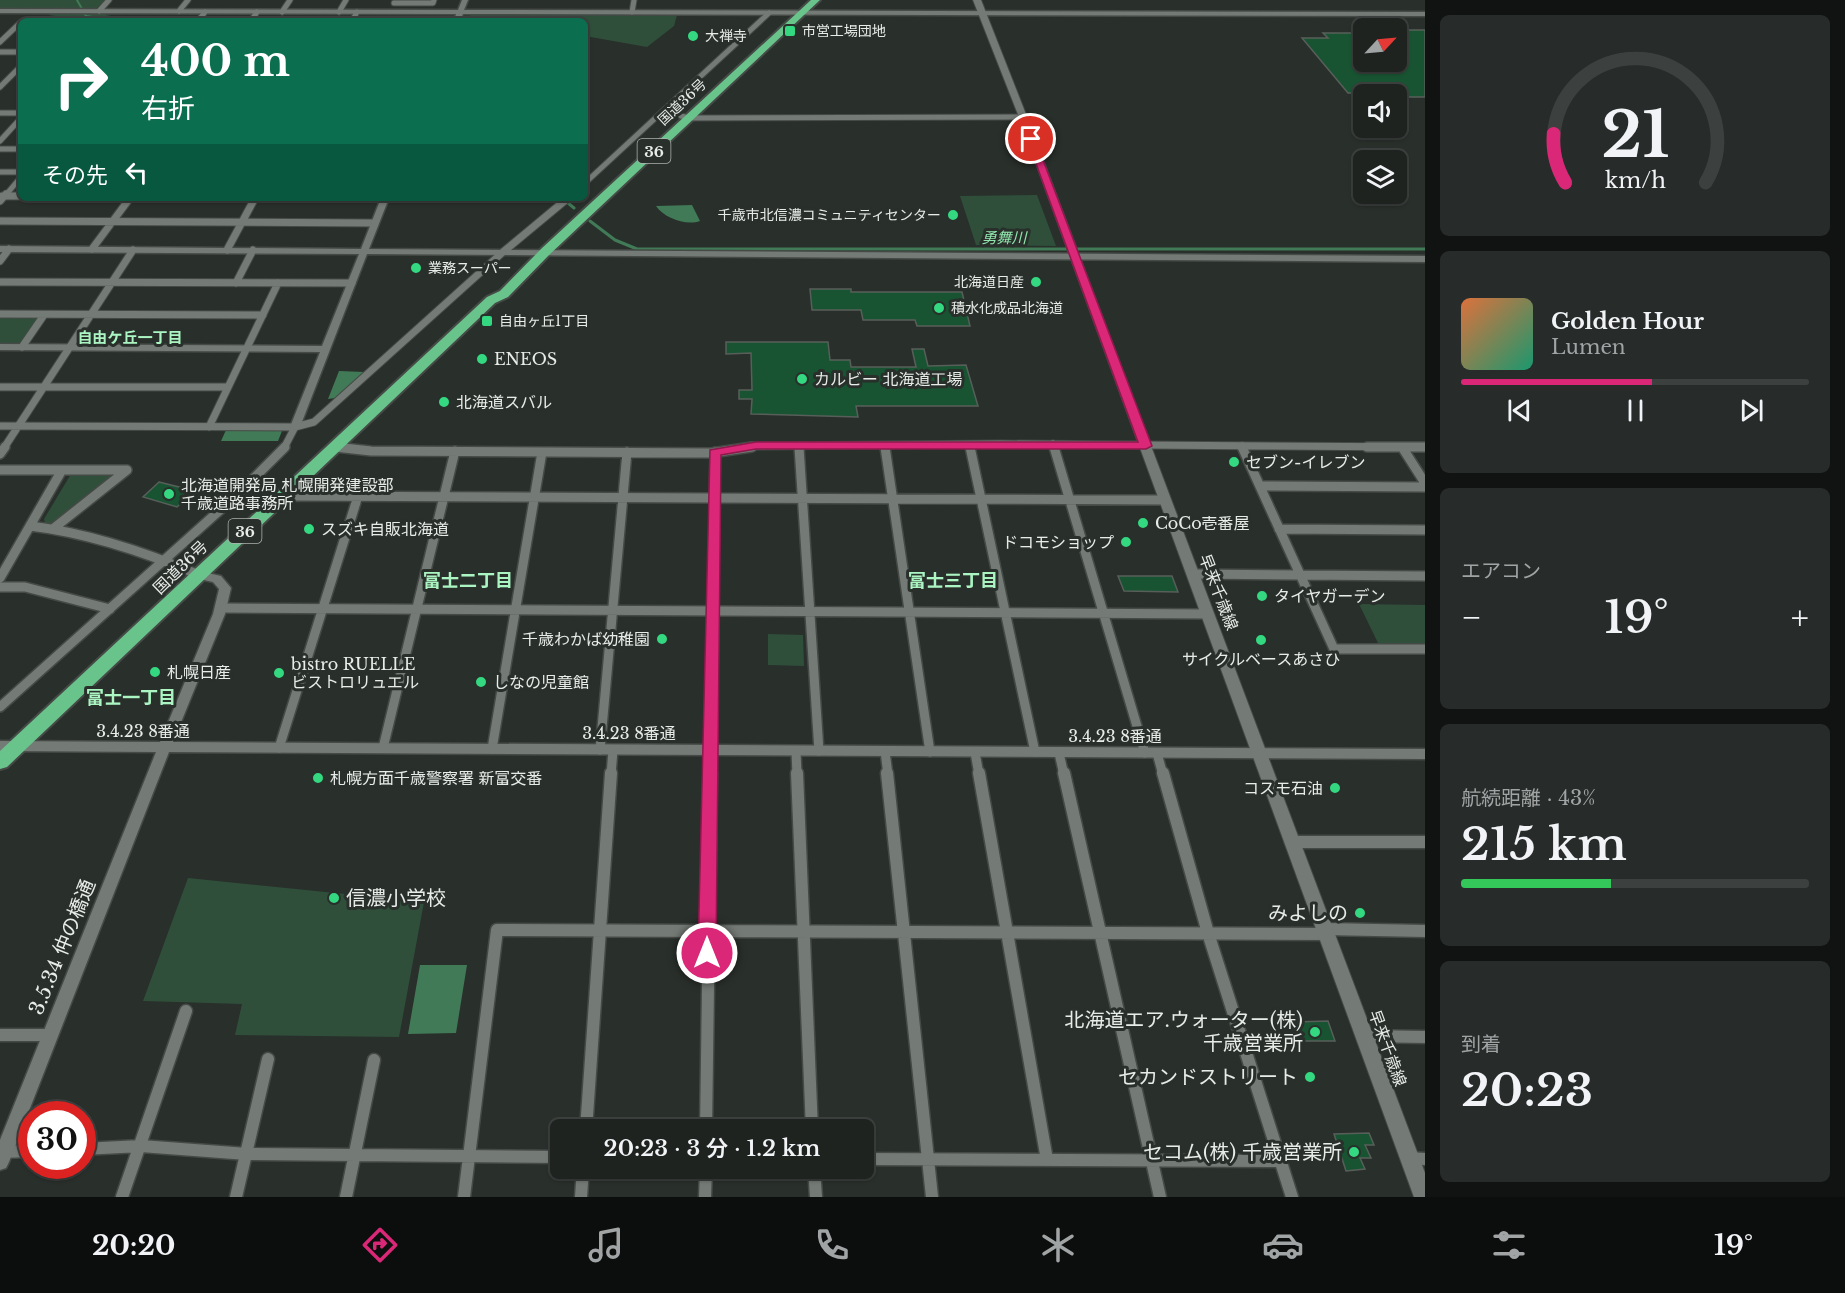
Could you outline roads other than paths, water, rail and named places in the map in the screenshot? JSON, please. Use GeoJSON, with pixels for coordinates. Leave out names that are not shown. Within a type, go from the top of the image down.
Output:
{"type":"FeatureCollection","features":[{"type":"Feature","properties":{"kind":"highway","name":"国道36号"},"geometry":{"type":"LineString","coordinates":[[0,762],[491,300],[504,294],[539,254],[685,117],[804,0]]}},
{"type":"Feature","properties":{"kind":"highway","name":"国道36号"},"geometry":{"type":"LineString","coordinates":[[685,117],[816,0]]}},
{"type":"Feature","properties":{"kind":"main road","name":"早来千歳線"},"geometry":{"type":"LineString","coordinates":[[977,0],[1146,446],[1424,1197]]}},
{"type":"Feature","properties":{"kind":"street"},"geometry":{"type":"LineString","coordinates":[[96,11],[109,0]]}},
{"type":"Feature","properties":{"kind":"street"},"geometry":{"type":"LineString","coordinates":[[179,11],[188,0]]}},
{"type":"Feature","properties":{"kind":"street"},"geometry":{"type":"LineString","coordinates":[[282,12],[290,0]]}},
{"type":"Feature","properties":{"kind":"street"},"geometry":{"type":"LineString","coordinates":[[339,12],[346,0]]}},
{"type":"Feature","properties":{"kind":"street"},"geometry":{"type":"LineString","coordinates":[[390,12],[395,1],[433,3],[434,0]]}},
{"type":"Feature","properties":{"kind":"street"},"geometry":{"type":"LineString","coordinates":[[458,18],[465,0]]}},
{"type":"Feature","properties":{"kind":"street"},"geometry":{"type":"LineString","coordinates":[[632,12],[634,0]]}},
{"type":"Feature","properties":{"kind":"street"},"geometry":{"type":"LineString","coordinates":[[0,11],[1425,14]]}},
{"type":"Feature","properties":{"kind":"street"},"geometry":{"type":"LineString","coordinates":[[25,18],[32,11]]}},
{"type":"Feature","properties":{"kind":"street"},"geometry":{"type":"LineString","coordinates":[[200,18],[205,12]]}},
{"type":"Feature","properties":{"kind":"street"},"geometry":{"type":"LineString","coordinates":[[253,18],[257,12]]}},
{"type":"Feature","properties":{"kind":"street"},"geometry":{"type":"LineString","coordinates":[[354,18],[357,12]]}},
{"type":"Feature","properties":{"kind":"street"},"geometry":{"type":"LineString","coordinates":[[588,180],[769,13]]}},
{"type":"Feature","properties":{"kind":"street"},"geometry":{"type":"LineString","coordinates":[[0,42],[18,25]]}},
{"type":"Feature","properties":{"kind":"street"},"geometry":{"type":"LineString","coordinates":[[0,52],[18,52]]}},
{"type":"Feature","properties":{"kind":"street"},"geometry":{"type":"LineString","coordinates":[[0,87],[18,69]]}},
{"type":"Feature","properties":{"kind":"street"},"geometry":{"type":"LineString","coordinates":[[11,76],[18,76]]}},
{"type":"Feature","properties":{"kind":"street"},"geometry":{"type":"LineString","coordinates":[[0,113],[18,113]]}},
{"type":"Feature","properties":{"kind":"street"},"geometry":{"type":"LineString","coordinates":[[685,117],[1023,117]]}},
{"type":"Feature","properties":{"kind":"street"},"geometry":{"type":"LineString","coordinates":[[0,141],[18,122]]}},
{"type":"Feature","properties":{"kind":"street"},"geometry":{"type":"LineString","coordinates":[[0,131],[10,131]]}},
{"type":"Feature","properties":{"kind":"street"},"geometry":{"type":"LineString","coordinates":[[0,149],[18,149]]}},
{"type":"Feature","properties":{"kind":"street"},"geometry":{"type":"LineString","coordinates":[[0,172],[18,172]]}},
{"type":"Feature","properties":{"kind":"street"},"geometry":{"type":"LineString","coordinates":[[2,198],[18,180]]}},
{"type":"Feature","properties":{"kind":"street"},"geometry":{"type":"LineString","coordinates":[[2,198],[18,196]]}},
{"type":"Feature","properties":{"kind":"street"},"geometry":{"type":"LineString","coordinates":[[92,249],[128,201]]}},
{"type":"Feature","properties":{"kind":"street"},"geometry":{"type":"LineString","coordinates":[[227,250],[253,201]]}},
{"type":"Feature","properties":{"kind":"street"},"geometry":{"type":"LineString","coordinates":[[0,707],[242,491],[283,450],[295,427],[384,201]]}},
{"type":"Feature","properties":{"kind":"street"},"geometry":{"type":"LineString","coordinates":[[0,426],[295,427],[314,422],[503,252],[565,201]]}},
{"type":"Feature","properties":{"kind":"street"},"geometry":{"type":"LineString","coordinates":[[0,221],[375,223]]}},
{"type":"Feature","properties":{"kind":"street"},"geometry":{"type":"LineString","coordinates":[[0,261],[5,249],[366,250],[539,254],[1073,253],[1174,258],[1424,260]]}},
{"type":"Feature","properties":{"kind":"street"},"geometry":{"type":"LineString","coordinates":[[0,454],[133,250]]}},
{"type":"Feature","properties":{"kind":"street"},"geometry":{"type":"LineString","coordinates":[[236,283],[253,250]]}},
{"type":"Feature","properties":{"kind":"street"},"geometry":{"type":"LineString","coordinates":[[0,282],[352,283]]}},
{"type":"Feature","properties":{"kind":"street"},"geometry":{"type":"LineString","coordinates":[[209,427],[278,283]]}},
{"type":"Feature","properties":{"kind":"street"},"geometry":{"type":"LineString","coordinates":[[0,314],[262,315]]}},
{"type":"Feature","properties":{"kind":"street"},"geometry":{"type":"LineString","coordinates":[[22,347],[44,315]]}},
{"type":"Feature","properties":{"kind":"street"},"geometry":{"type":"LineString","coordinates":[[0,347],[326,349]]}},
{"type":"Feature","properties":{"kind":"street"},"geometry":{"type":"LineString","coordinates":[[0,387],[228,387]]}},
{"type":"Feature","properties":{"kind":"street"},"geometry":{"type":"LineString","coordinates":[[1053,444],[1103,614],[1151,753],[1292,1197]]}},
{"type":"Feature","properties":{"kind":"street"},"geometry":{"type":"LineString","coordinates":[[335,447],[371,451],[542,452],[715,452],[756,446],[1053,444],[1425,447]]}},
{"type":"Feature","properties":{"kind":"street"},"geometry":{"type":"LineString","coordinates":[[799,446],[819,751]]}},
{"type":"Feature","properties":{"kind":"street"},"geometry":{"type":"LineString","coordinates":[[885,446],[930,752]]}},
{"type":"Feature","properties":{"kind":"street"},"geometry":{"type":"LineString","coordinates":[[970,446],[1035,752]]}},
{"type":"Feature","properties":{"kind":"street"},"geometry":{"type":"LineString","coordinates":[[1242,446],[1334,649],[1425,649]]}},
{"type":"Feature","properties":{"kind":"street"},"geometry":{"type":"LineString","coordinates":[[1402,447],[1425,483]]}},
{"type":"Feature","properties":{"kind":"street"},"geometry":{"type":"LineString","coordinates":[[383,748],[446,497],[455,451]]}},
{"type":"Feature","properties":{"kind":"street"},"geometry":{"type":"LineString","coordinates":[[492,749],[542,452]]}},
{"type":"Feature","properties":{"kind":"street"},"geometry":{"type":"LineString","coordinates":[[587,1119],[601,930],[613,610],[627,452]]}},
{"type":"Feature","properties":{"kind":"street"},"geometry":{"type":"LineString","coordinates":[[706,1119],[711,611],[715,452]]}},
{"type":"Feature","properties":{"kind":"street"},"geometry":{"type":"LineString","coordinates":[[0,470],[127,470],[54,528]]}},
{"type":"Feature","properties":{"kind":"street"},"geometry":{"type":"LineString","coordinates":[[0,578],[62,470]]}},
{"type":"Feature","properties":{"kind":"street"},"geometry":{"type":"LineString","coordinates":[[1260,486],[1425,488]]}},
{"type":"Feature","properties":{"kind":"street"},"geometry":{"type":"LineString","coordinates":[[242,491],[280,498],[358,496],[1165,500]]}},
{"type":"Feature","properties":{"kind":"street"},"geometry":{"type":"LineString","coordinates":[[279,748],[358,496]]}},
{"type":"Feature","properties":{"kind":"street"},"geometry":{"type":"LineString","coordinates":[[30,526],[54,528],[165,560],[199,575],[217,579],[224,584],[225,593],[221,608],[1208,614]]}},
{"type":"Feature","properties":{"kind":"street"},"geometry":{"type":"LineString","coordinates":[[1279,529],[1425,530]]}},
{"type":"Feature","properties":{"kind":"street"},"geometry":{"type":"LineString","coordinates":[[1193,574],[1425,576]]}},
{"type":"Feature","properties":{"kind":"street"},"geometry":{"type":"LineString","coordinates":[[0,586],[26,587],[110,609]]}},
{"type":"Feature","properties":{"kind":"street","name":"3.5.34 仲の橋通"},"geometry":{"type":"LineString","coordinates":[[1,1156],[221,608]]}},
{"type":"Feature","properties":{"kind":"street","name":"3.4.23 8番通"},"geometry":{"type":"LineString","coordinates":[[0,746],[1425,754]]}},
{"type":"Feature","properties":{"kind":"street"},"geometry":{"type":"LineString","coordinates":[[796,751],[812,1119]]}},
{"type":"Feature","properties":{"kind":"street"},"geometry":{"type":"LineString","coordinates":[[885,752],[932,1197]]}},
{"type":"Feature","properties":{"kind":"street"},"geometry":{"type":"LineString","coordinates":[[975,752],[1047,1160]]}},
{"type":"Feature","properties":{"kind":"street"},"geometry":{"type":"LineString","coordinates":[[1059,753],[1160,1197]]}},
{"type":"Feature","properties":{"kind":"street"},"geometry":{"type":"LineString","coordinates":[[1291,842],[1425,842]]}},
{"type":"Feature","properties":{"kind":"street"},"geometry":{"type":"LineString","coordinates":[[464,1197],[497,930],[1101,933],[1425,931]]}},
{"type":"Feature","properties":{"kind":"street"},"geometry":{"type":"LineString","coordinates":[[122,1197],[186,1011]]}},
{"type":"Feature","properties":{"kind":"street"},"geometry":{"type":"LineString","coordinates":[[0,1035],[49,1035]]}},
{"type":"Feature","properties":{"kind":"street"},"geometry":{"type":"LineString","coordinates":[[1364,1036],[1425,1037]]}},
{"type":"Feature","properties":{"kind":"street"},"geometry":{"type":"LineString","coordinates":[[236,1197],[268,1059]]}},
{"type":"Feature","properties":{"kind":"street"},"geometry":{"type":"LineString","coordinates":[[346,1197],[374,1060]]}},
{"type":"Feature","properties":{"kind":"street"},"geometry":{"type":"LineString","coordinates":[[96,1148],[141,1146],[247,1154],[550,1156]]}},
{"type":"Feature","properties":{"kind":"street"},"geometry":{"type":"LineString","coordinates":[[1,1156],[18,1153]]}},
{"type":"Feature","properties":{"kind":"street"},"geometry":{"type":"LineString","coordinates":[[1408,1158],[1425,1159]]}},
{"type":"Feature","properties":{"kind":"street"},"geometry":{"type":"LineString","coordinates":[[874,1159],[1280,1161]]}},
{"type":"Feature","properties":{"kind":"street"},"geometry":{"type":"LineString","coordinates":[[580,1197],[582,1179]]}},
{"type":"Feature","properties":{"kind":"street"},"geometry":{"type":"LineString","coordinates":[[705,1197],[706,1179]]}},
{"type":"Feature","properties":{"kind":"street"},"geometry":{"type":"LineString","coordinates":[[815,1179],[816,1197]]}},
{"type":"Feature","properties":{"kind":"waterway","name":"勇舞川"},"geometry":{"type":"LineString","coordinates":[[77,0],[86,16],[98,18]]}},
{"type":"Feature","properties":{"kind":"waterway","name":"勇舞川"},"geometry":{"type":"LineString","coordinates":[[566,201],[574,208]]}},
{"type":"Feature","properties":{"kind":"waterway","name":"勇舞川"},"geometry":{"type":"LineString","coordinates":[[590,221],[615,240],[637,249],[1425,249]]}},
{"type":"Feature","properties":{"kind":"place","name":"市営工場団地"},"geometry":{"type":"Point","coordinates":[790,31]}},
{"type":"Feature","properties":{"kind":"place","name":"大禅寺"},"geometry":{"type":"Point","coordinates":[693,36]}},
{"type":"Feature","properties":{"kind":"place","name":"千歳市北信濃コミュニティセンター"},"geometry":{"type":"Point","coordinates":[953,215]}},
{"type":"Feature","properties":{"kind":"place","name":"業務スーパー"},"geometry":{"type":"Point","coordinates":[416,268]}},
{"type":"Feature","properties":{"kind":"place","name":"北海道日産"},"geometry":{"type":"Point","coordinates":[1036,282]}},
{"type":"Feature","properties":{"kind":"place","name":"積水化成品北海道"},"geometry":{"type":"Point","coordinates":[939,308]}},
{"type":"Feature","properties":{"kind":"place","name":"自由ヶ丘1丁目"},"geometry":{"type":"Point","coordinates":[487,321]}},
{"type":"Feature","properties":{"kind":"place","name":"ENEOS"},"geometry":{"type":"Point","coordinates":[482,359]}},
{"type":"Feature","properties":{"kind":"place","name":"カルビー 北海道工場"},"geometry":{"type":"Point","coordinates":[802,379]}},
{"type":"Feature","properties":{"kind":"place","name":"北海道スバル"},"geometry":{"type":"Point","coordinates":[444,402]}},
{"type":"Feature","properties":{"kind":"place","name":"セブン-イレブン"},"geometry":{"type":"Point","coordinates":[1234,462]}},
{"type":"Feature","properties":{"kind":"place","name":"北海道開発局 札幌開発建設部 千歳道路事務所"},"geometry":{"type":"Point","coordinates":[169,494]}},
{"type":"Feature","properties":{"kind":"place","name":"CoCo壱番屋"},"geometry":{"type":"Point","coordinates":[1143,523]}},
{"type":"Feature","properties":{"kind":"place","name":"スズキ自販北海道"},"geometry":{"type":"Point","coordinates":[309,529]}},
{"type":"Feature","properties":{"kind":"place","name":"ドコモショップ"},"geometry":{"type":"Point","coordinates":[1126,542]}},
{"type":"Feature","properties":{"kind":"place","name":"タイヤガーデン"},"geometry":{"type":"Point","coordinates":[1262,596]}},
{"type":"Feature","properties":{"kind":"place","name":"千歳わかば幼稚園"},"geometry":{"type":"Point","coordinates":[662,639]}},
{"type":"Feature","properties":{"kind":"place","name":"サイクルベースあさひ"},"geometry":{"type":"Point","coordinates":[1261,640]}},
{"type":"Feature","properties":{"kind":"place","name":"札幌日産"},"geometry":{"type":"Point","coordinates":[155,672]}},
{"type":"Feature","properties":{"kind":"place","name":"bistro RUELLE ビストロリュエル"},"geometry":{"type":"Point","coordinates":[279,673]}},
{"type":"Feature","properties":{"kind":"place","name":"しなの児童館"},"geometry":{"type":"Point","coordinates":[481,682]}},
{"type":"Feature","properties":{"kind":"place","name":"札幌方面千歳警察署 新富交番"},"geometry":{"type":"Point","coordinates":[318,778]}},
{"type":"Feature","properties":{"kind":"place","name":"コスモ石油"},"geometry":{"type":"Point","coordinates":[1335,788]}},
{"type":"Feature","properties":{"kind":"place","name":"信濃小学校"},"geometry":{"type":"Point","coordinates":[334,898]}},
{"type":"Feature","properties":{"kind":"place","name":"みよしの"},"geometry":{"type":"Point","coordinates":[1360,913]}},
{"type":"Feature","properties":{"kind":"place","name":"北海道エア.ウォーター(株) 千歳営業所"},"geometry":{"type":"Point","coordinates":[1315,1032]}},
{"type":"Feature","properties":{"kind":"place","name":"セカンドストリート"},"geometry":{"type":"Point","coordinates":[1310,1077]}},
{"type":"Feature","properties":{"kind":"place","name":"セコム(株) 千歳営業所"},"geometry":{"type":"Point","coordinates":[1354,1152]}},
{"type":"Feature","properties":{"kind":"district","name":"自由ケ丘一丁目"},"geometry":{"type":"Point","coordinates":[130,337]}},
{"type":"Feature","properties":{"kind":"district","name":"富士二丁目"},"geometry":{"type":"Point","coordinates":[468,581]}},
{"type":"Feature","properties":{"kind":"district","name":"富士三丁目"},"geometry":{"type":"Point","coordinates":[953,581]}},
{"type":"Feature","properties":{"kind":"district","name":"富士一丁目"},"geometry":{"type":"Point","coordinates":[131,698]}}]}
